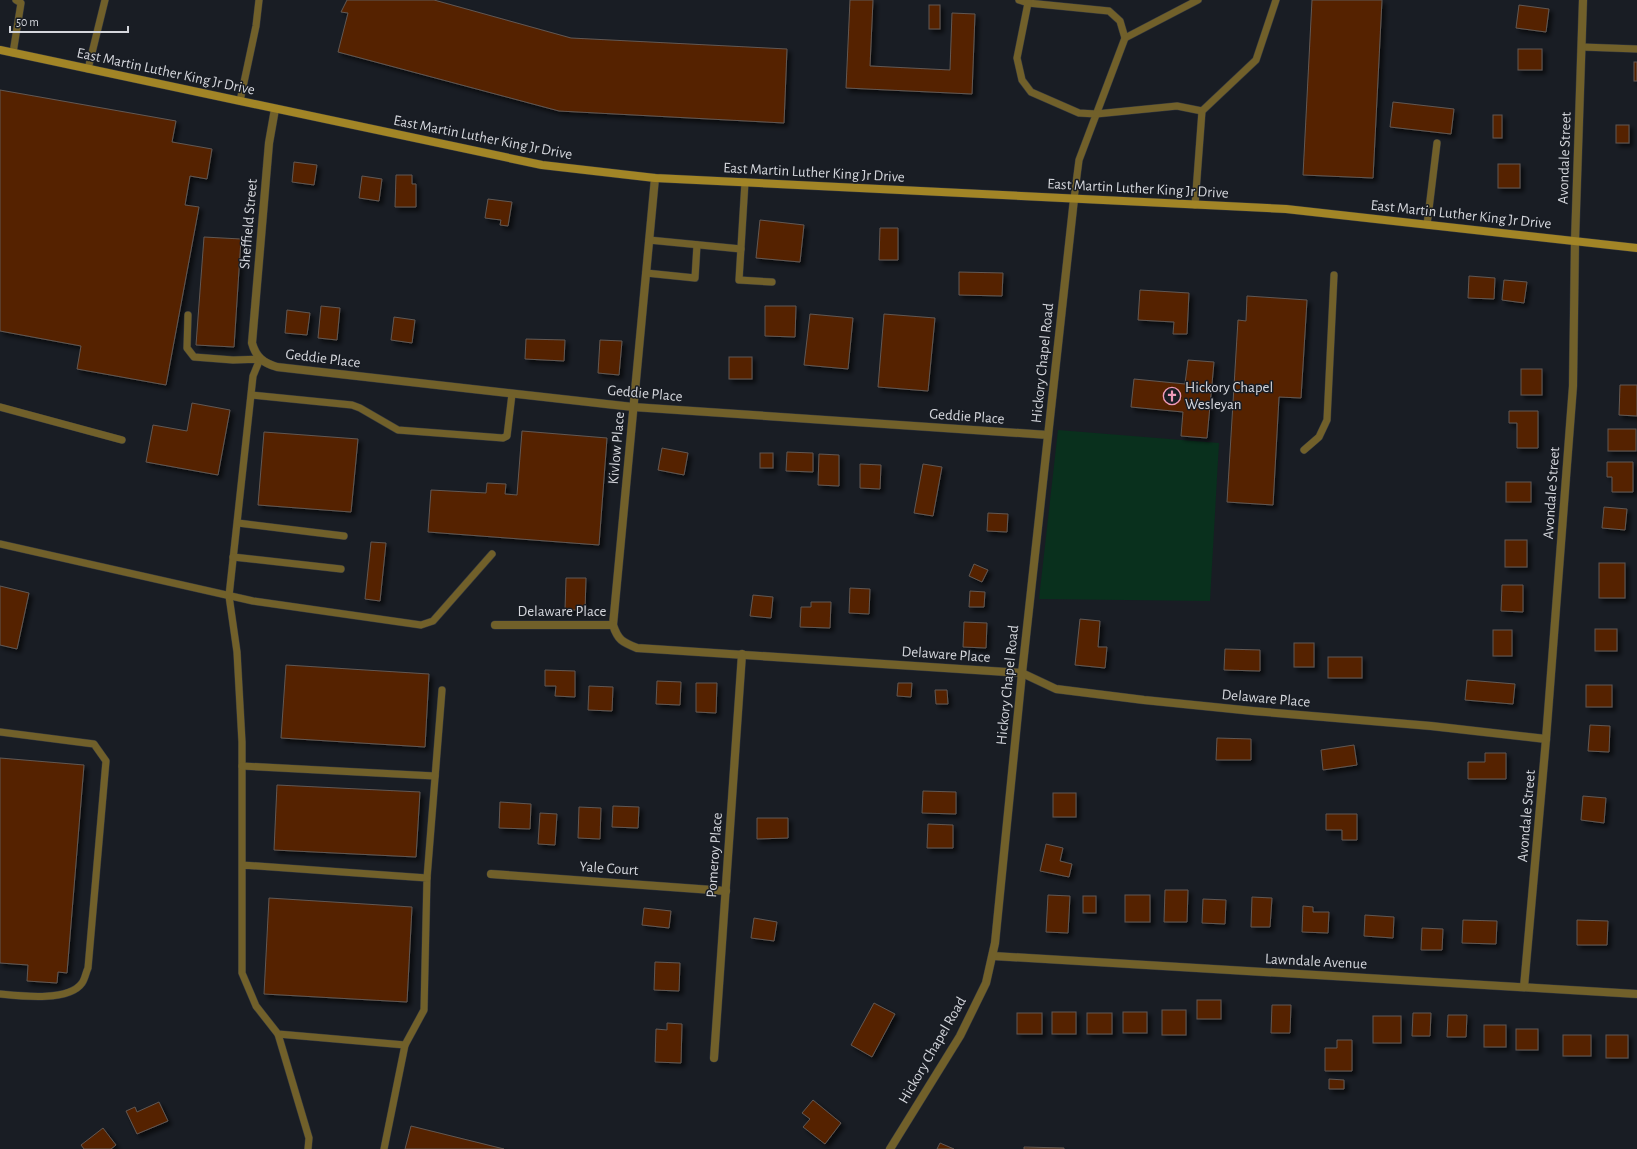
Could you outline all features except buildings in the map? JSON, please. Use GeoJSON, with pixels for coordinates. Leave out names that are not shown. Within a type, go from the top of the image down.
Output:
{"type":"FeatureCollection","features":[{"type":"Feature","properties":{"kind":"main road","name":"East Martin Luther King Jr Drive"},"geometry":{"type":"LineString","coordinates":[[0,50],[542,165],[655,178],[1286,209],[1637,248]]}},
{"type":"Feature","properties":{"kind":"street","name":"Avondale Street"},"geometry":{"type":"LineString","coordinates":[[1524,987],[1546,739],[1573,386],[1575,241],[1583,0]]}},
{"type":"Feature","properties":{"kind":"street","name":"Sheffield Street"},"geometry":{"type":"LineString","coordinates":[[260,359],[254,352],[252,343],[269,143],[275,109]]}},
{"type":"Feature","properties":{"kind":"street","name":"Kivlow Place"},"geometry":{"type":"LineString","coordinates":[[613,625],[655,178]]}},
{"type":"Feature","properties":{"kind":"street","name":"Hickory Chapel Road"},"geometry":{"type":"LineString","coordinates":[[890,1149],[960,1036],[986,983],[995,943],[1022,673],[1074,198]]}},
{"type":"Feature","properties":{"kind":"street","name":"Geddie Place"},"geometry":{"type":"LineString","coordinates":[[260,359],[277,367],[633,407],[1048,435]]}},
{"type":"Feature","properties":{"kind":"street","name":"Delaware Place"},"geometry":{"type":"LineString","coordinates":[[495,625],[613,625],[616,634],[623,643],[637,648],[1022,673],[1056,688],[1129,698],[1253,712],[1431,726],[1546,739]]}},
{"type":"Feature","properties":{"kind":"street","name":"Pomeroy Place"},"geometry":{"type":"LineString","coordinates":[[714,1058],[742,654]]}},
{"type":"Feature","properties":{"kind":"street","name":"Yale Court"},"geometry":{"type":"LineString","coordinates":[[491,874],[726,891]]}},
{"type":"Feature","properties":{"kind":"street","name":"Lawndale Avenue"},"geometry":{"type":"LineString","coordinates":[[992,956],[1637,994]]}},
{"type":"Feature","properties":{"kind":"lane"},"geometry":{"type":"LineString","coordinates":[[13,53],[22,3],[16,0]]}},
{"type":"Feature","properties":{"kind":"lane"},"geometry":{"type":"LineString","coordinates":[[88,69],[105,0]]}},
{"type":"Feature","properties":{"kind":"lane"},"geometry":{"type":"LineString","coordinates":[[240,102],[259,0]]}},
{"type":"Feature","properties":{"kind":"lane"},"geometry":{"type":"LineString","coordinates":[[1019,0],[1028,3],[1109,11],[1120,21],[1125,38],[1079,160],[1074,198]]}},
{"type":"Feature","properties":{"kind":"lane"},"geometry":{"type":"LineString","coordinates":[[1125,38],[1198,0]]}},
{"type":"Feature","properties":{"kind":"lane"},"geometry":{"type":"LineString","coordinates":[[1195,204],[1202,111],[1256,60],[1276,0]]}},
{"type":"Feature","properties":{"kind":"lane"},"geometry":{"type":"LineString","coordinates":[[1028,3],[1017,58],[1022,80],[1031,92],[1079,113],[1096,114],[1177,106],[1202,111]]}},
{"type":"Feature","properties":{"kind":"lane"},"geometry":{"type":"LineString","coordinates":[[1582,47],[1637,49]]}},
{"type":"Feature","properties":{"kind":"lane"},"geometry":{"type":"LineString","coordinates":[[1427,225],[1437,144]]}},
{"type":"Feature","properties":{"kind":"lane"},"geometry":{"type":"LineString","coordinates":[[745,182],[739,280],[772,282]]}},
{"type":"Feature","properties":{"kind":"lane"},"geometry":{"type":"LineString","coordinates":[[650,240],[741,249]]}},
{"type":"Feature","properties":{"kind":"lane"},"geometry":{"type":"LineString","coordinates":[[646,273],[695,278],[697,245]]}},
{"type":"Feature","properties":{"kind":"lane"},"geometry":{"type":"LineString","coordinates":[[1304,450],[1319,437],[1327,420],[1334,275]]}},
{"type":"Feature","properties":{"kind":"lane"},"geometry":{"type":"LineString","coordinates":[[188,315],[187,348],[194,356],[233,360],[260,359],[253,376],[229,596],[237,652],[242,766],[242,973],[256,1006],[278,1034],[309,1138],[308,1149]]}},
{"type":"Feature","properties":{"kind":"lane"},"geometry":{"type":"LineString","coordinates":[[252,395],[352,405],[398,430],[503,438],[507,436],[512,394]]}},
{"type":"Feature","properties":{"kind":"lane"},"geometry":{"type":"LineString","coordinates":[[0,407],[122,440]]}},
{"type":"Feature","properties":{"kind":"lane"},"geometry":{"type":"LineString","coordinates":[[238,523],[344,536]]}},
{"type":"Feature","properties":{"kind":"lane"},"geometry":{"type":"LineString","coordinates":[[0,544],[253,601],[421,625],[433,621],[492,554]]}},
{"type":"Feature","properties":{"kind":"lane"},"geometry":{"type":"LineString","coordinates":[[234,557],[341,569]]}},
{"type":"Feature","properties":{"kind":"lane"},"geometry":{"type":"LineString","coordinates":[[384,1149],[405,1045],[424,1010],[427,878],[442,690]]}},
{"type":"Feature","properties":{"kind":"lane"},"geometry":{"type":"LineString","coordinates":[[0,732],[94,744],[106,760],[88,968],[82,983],[72,990],[50,997],[0,994]]}},
{"type":"Feature","properties":{"kind":"lane"},"geometry":{"type":"LineString","coordinates":[[242,766],[435,776]]}},
{"type":"Feature","properties":{"kind":"lane"},"geometry":{"type":"LineString","coordinates":[[242,865],[427,878]]}},
{"type":"Feature","properties":{"kind":"lane"},"geometry":{"type":"LineString","coordinates":[[278,1034],[405,1045]]}},
{"type":"Feature","properties":{"kind":"green space"},"geometry":{"type":"Polygon","coordinates":[[[1058,430],[1219,443],[1210,601],[1039,599],[1058,430]]]}},
{"type":"Feature","properties":{"kind":"place","name":"Hickory Chapel Wesleyan"},"geometry":{"type":"Point","coordinates":[1172,396]}}]}
